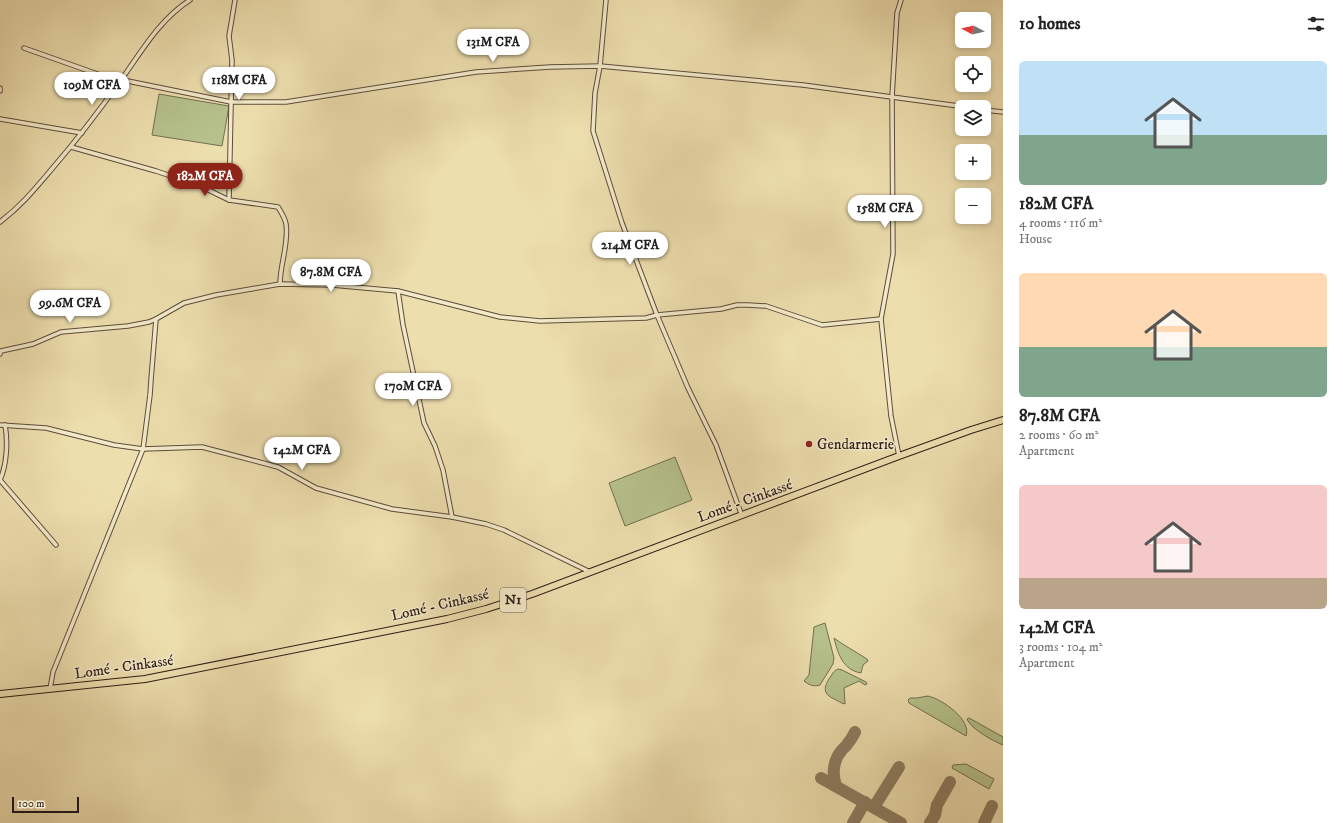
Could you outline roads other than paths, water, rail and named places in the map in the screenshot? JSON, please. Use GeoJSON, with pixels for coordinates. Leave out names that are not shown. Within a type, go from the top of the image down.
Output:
{"type":"FeatureCollection","features":[{"type":"Feature","properties":{"kind":"highway","name":"Lomé - Cinkassé"},"geometry":{"type":"LineString","coordinates":[[0,694],[144,679],[447,619],[486,609],[591,573],[899,456],[1003,420]]}},
{"type":"Feature","properties":{"kind":"street"},"geometry":{"type":"LineString","coordinates":[[0,222],[29,197],[71,147],[121,81],[156,29],[178,8],[190,0]]}},
{"type":"Feature","properties":{"kind":"street"},"geometry":{"type":"LineString","coordinates":[[229,200],[232,60],[229,36],[235,0]]}},
{"type":"Feature","properties":{"kind":"street"},"geometry":{"type":"LineString","coordinates":[[606,0],[600,66],[595,93],[593,131],[622,223],[657,315],[688,388],[716,445],[742,516]]}},
{"type":"Feature","properties":{"kind":"street"},"geometry":{"type":"LineString","coordinates":[[899,456],[891,416],[881,319],[893,254],[892,97],[897,13],[901,0]]}},
{"type":"Feature","properties":{"kind":"street"},"geometry":{"type":"LineString","coordinates":[[24,48],[121,81],[231,102],[286,102],[476,72],[550,67],[600,66],[803,85],[955,106]]}},
{"type":"Feature","properties":{"kind":"street"},"geometry":{"type":"LineString","coordinates":[[991,111],[1003,112]]}},
{"type":"Feature","properties":{"kind":"street"},"geometry":{"type":"LineString","coordinates":[[0,119],[82,133]]}},
{"type":"Feature","properties":{"kind":"street"},"geometry":{"type":"LineString","coordinates":[[71,147],[156,171],[198,185],[229,200],[278,207],[286,224],[280,284]]}},
{"type":"Feature","properties":{"kind":"street"},"geometry":{"type":"LineString","coordinates":[[0,354],[1,351],[33,344],[61,332],[128,326],[150,322],[184,303],[216,295],[280,284],[332,285],[398,291],[500,317],[540,321],[646,318],[657,315],[722,310],[736,305],[766,306],[822,325],[881,319]]}},
{"type":"Feature","properties":{"kind":"street"},"geometry":{"type":"LineString","coordinates":[[398,291],[402,325],[424,424],[435,446],[443,470],[452,517]]}},
{"type":"Feature","properties":{"kind":"street"},"geometry":{"type":"LineString","coordinates":[[50,689],[53,672],[144,448],[156,319]]}},
{"type":"Feature","properties":{"kind":"street"},"geometry":{"type":"LineString","coordinates":[[0,425],[46,428],[114,445],[144,448],[202,447],[278,467],[316,488],[392,509],[452,517],[486,524],[504,530],[591,573]]}},
{"type":"Feature","properties":{"kind":"street"},"geometry":{"type":"LineString","coordinates":[[5,425],[4,463],[3,474],[0,480],[56,545]]}},
{"type":"Feature","properties":{"kind":"place","name":"Gendarmerie"},"geometry":{"type":"Point","coordinates":[809,444]}}]}
